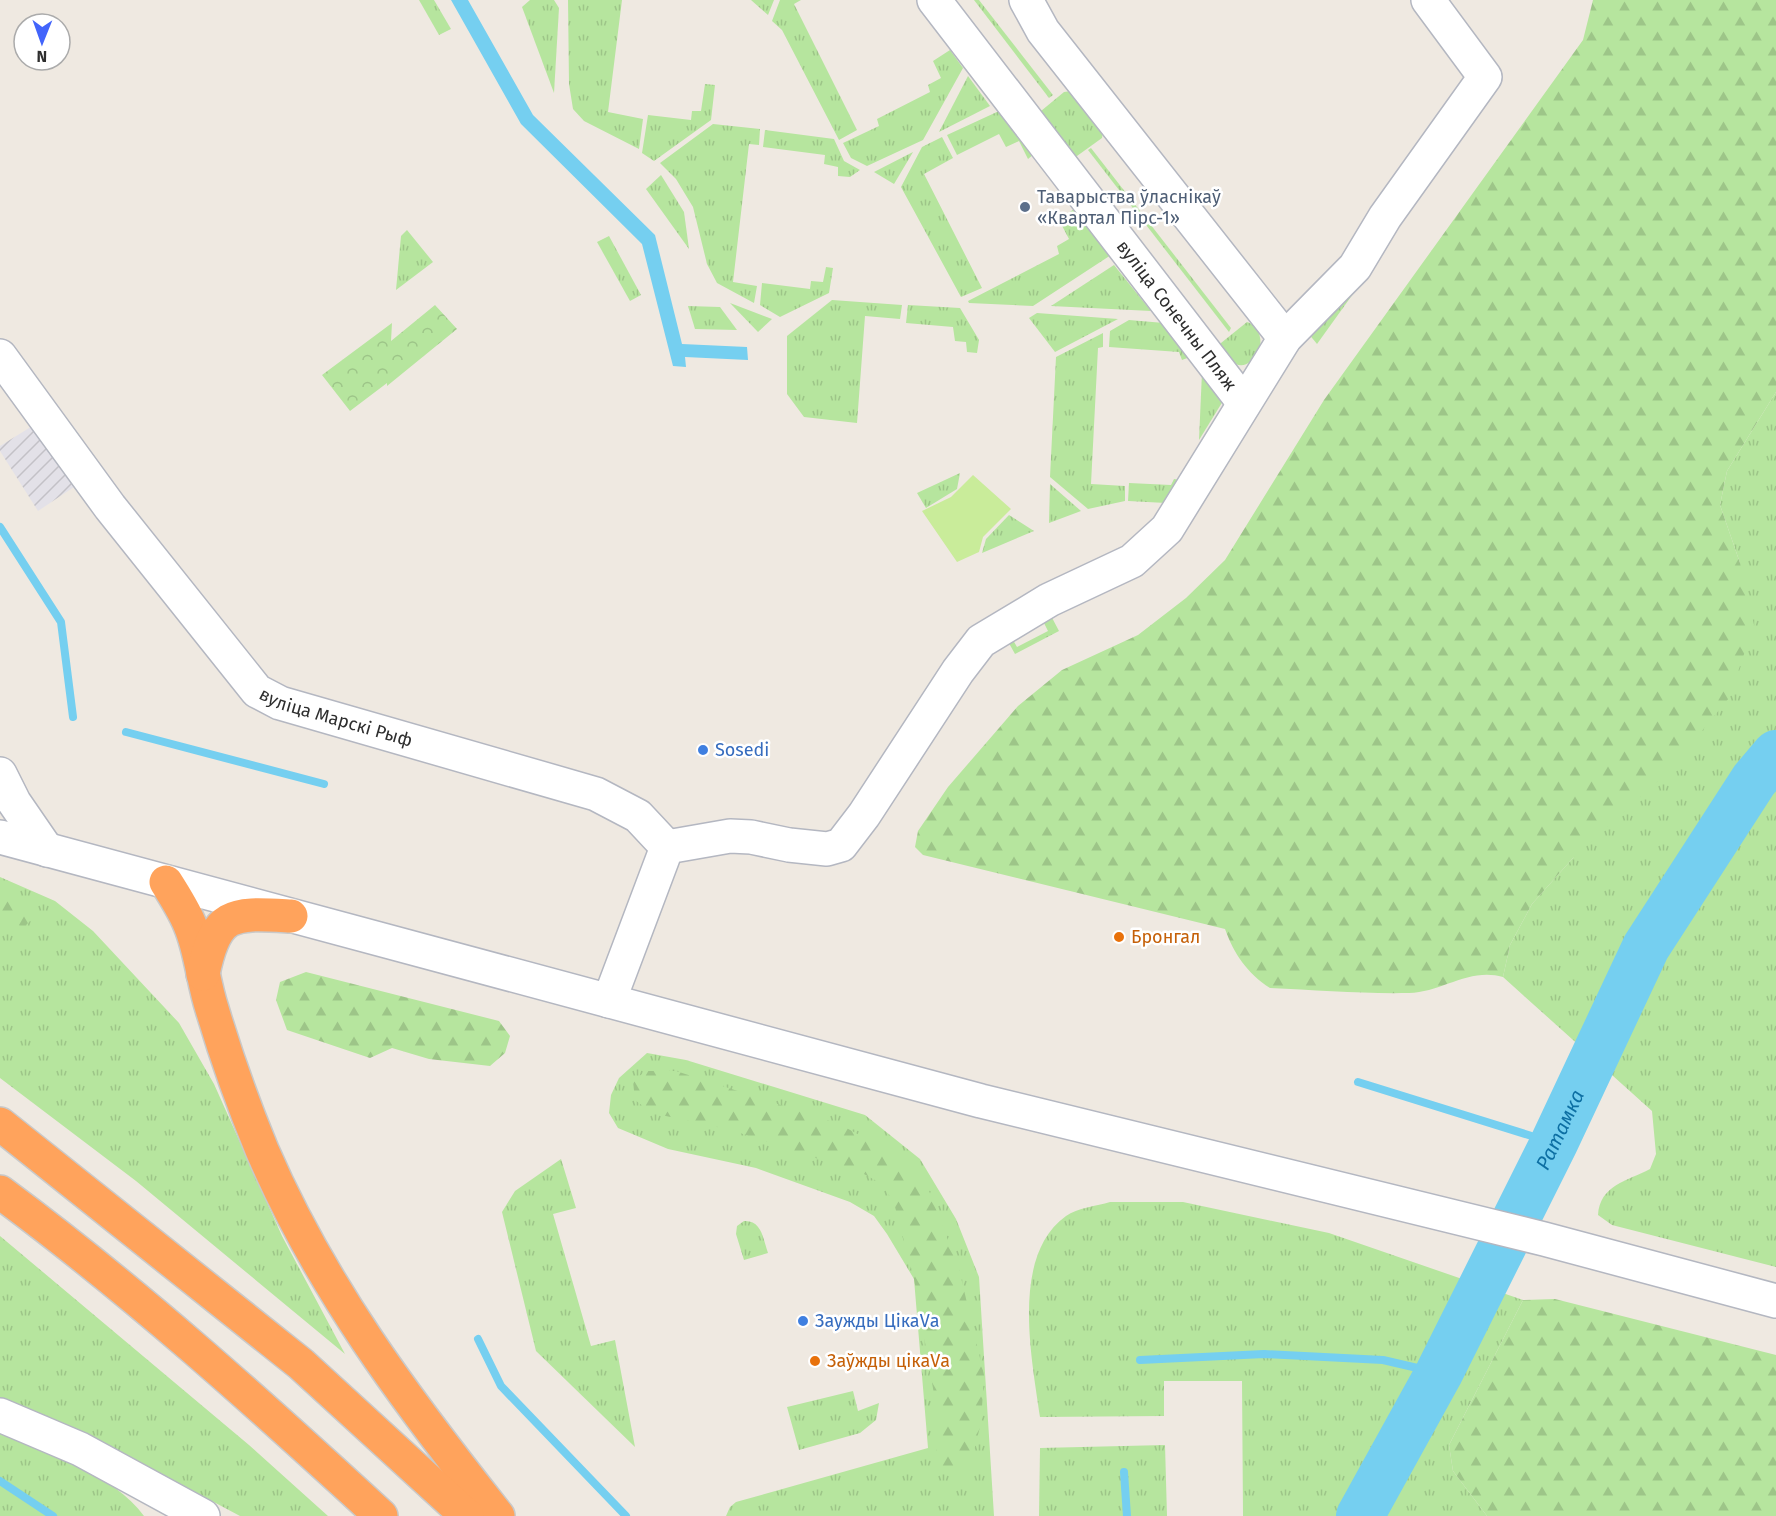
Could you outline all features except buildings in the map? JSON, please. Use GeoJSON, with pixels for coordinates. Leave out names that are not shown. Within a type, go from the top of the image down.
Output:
{"type":"FeatureCollection","features":[{"type":"Feature","properties":{"kind":"highway"},"geometry":{"type":"LineString","coordinates":[[165,882],[191,927],[203,976],[231,1066],[254,1128],[305,1240],[330,1286],[419,1415],[498,1516]]}},
{"type":"Feature","properties":{"kind":"highway"},"geometry":{"type":"LineString","coordinates":[[203,976],[217,931],[227,920],[248,914],[291,916]]}},
{"type":"Feature","properties":{"kind":"highway"},"geometry":{"type":"LineString","coordinates":[[0,1124],[301,1364],[467,1516]]}},
{"type":"Feature","properties":{"kind":"highway"},"geometry":{"type":"LineString","coordinates":[[0,1192],[43,1223],[245,1391],[381,1516]]}},
{"type":"Feature","properties":{"kind":"highway"},"geometry":{"type":"LineString","coordinates":[[0,1205],[43,1223]]}},
{"type":"Feature","properties":{"kind":"street","name":"вуліца Сонечны Пляж"},"geometry":{"type":"LineString","coordinates":[[934,0],[1244,403]]}},
{"type":"Feature","properties":{"kind":"street"},"geometry":{"type":"LineString","coordinates":[[1020,0],[1285,338]]}},
{"type":"Feature","properties":{"kind":"street"},"geometry":{"type":"LineString","coordinates":[[1026,0],[1044,31]]}},
{"type":"Feature","properties":{"kind":"street"},"geometry":{"type":"LineString","coordinates":[[609,1001],[667,847],[730,836],[827,849],[841,845],[864,815],[958,671],[981,641],[1049,600],[1132,561],[1167,529],[1285,338],[1355,267],[1385,217],[1485,76],[1428,0]]}},
{"type":"Feature","properties":{"kind":"street","name":"вуліца Марскі Рыф"},"geometry":{"type":"LineString","coordinates":[[0,356],[110,507],[257,691],[280,703],[596,794],[638,816],[667,847]]}},
{"type":"Feature","properties":{"kind":"street"},"geometry":{"type":"LineString","coordinates":[[0,774],[14,802],[47,850]]}},
{"type":"Feature","properties":{"kind":"street"},"geometry":{"type":"LineString","coordinates":[[0,837],[981,1101],[1544,1239],[1776,1301]]}},
{"type":"Feature","properties":{"kind":"street"},"geometry":{"type":"LineString","coordinates":[[0,1415],[80,1449],[203,1516]]}},
{"type":"Feature","properties":{"kind":"shaded area"},"geometry":{"type":"Polygon","coordinates":[[[34,425],[74,487],[38,511],[0,451],[0,446],[34,425]]]}},
{"type":"Feature","properties":{"kind":"green space"},"geometry":{"type":"Polygon","coordinates":[[[419,0],[434,0],[451,29],[439,35],[419,0]]]}},
{"type":"Feature","properties":{"kind":"green space"},"geometry":{"type":"Polygon","coordinates":[[[530,0],[554,0],[559,8],[554,93],[522,7],[530,0]]]}},
{"type":"Feature","properties":{"kind":"green space"},"geometry":{"type":"Polygon","coordinates":[[[568,0],[622,0],[608,112],[643,119],[639,149],[584,121],[573,109],[569,84],[568,0]]]}},
{"type":"Feature","properties":{"kind":"green space"},"geometry":{"type":"Polygon","coordinates":[[[751,0],[774,0],[768,15],[751,0]]]}},
{"type":"Feature","properties":{"kind":"green space"},"geometry":{"type":"Polygon","coordinates":[[[780,0],[801,0],[794,4],[857,130],[839,140],[782,30],[772,21],[780,0]]]}},
{"type":"Feature","properties":{"kind":"green space"},"geometry":{"type":"Polygon","coordinates":[[[974,0],[979,0],[1053,95],[1049,98],[974,0]]]}},
{"type":"Feature","properties":{"kind":"green space"},"geometry":{"type":"Polygon","coordinates":[[[1593,0],[1776,0],[1776,392],[1727,471],[1720,505],[1740,563],[1754,625],[1729,698],[1669,771],[1573,858],[1532,904],[1510,945],[1503,977],[1479,975],[1467,977],[1433,989],[1409,993],[1270,988],[1242,962],[1225,929],[923,855],[915,847],[918,831],[948,787],[1018,706],[1062,670],[1138,635],[1186,598],[1225,560],[1324,400],[1583,40],[1593,0]]]}},
{"type":"Feature","properties":{"kind":"green space"},"geometry":{"type":"Polygon","coordinates":[[[950,50],[963,68],[923,140],[867,166],[851,158],[843,143],[879,126],[877,119],[930,92],[928,85],[941,78],[933,61],[950,50]]]}},
{"type":"Feature","properties":{"kind":"green space"},"geometry":{"type":"Polygon","coordinates":[[[968,76],[990,106],[939,132],[968,76]]]}},
{"type":"Feature","properties":{"kind":"green space"},"geometry":{"type":"Polygon","coordinates":[[[705,84],[715,85],[711,120],[654,161],[642,153],[648,115],[691,120],[692,111],[701,111],[705,84]]]}},
{"type":"Feature","properties":{"kind":"green space"},"geometry":{"type":"Polygon","coordinates":[[[1071,91],[1103,130],[1102,138],[1077,156],[1068,155],[1040,119],[1041,111],[1064,92],[1071,91]]]}},
{"type":"Feature","properties":{"kind":"green space"},"geometry":{"type":"Polygon","coordinates":[[[999,111],[1034,154],[1028,159],[1019,141],[1006,147],[999,134],[957,155],[947,135],[999,111]]]}},
{"type":"Feature","properties":{"kind":"green space"},"geometry":{"type":"Polygon","coordinates":[[[713,124],[760,129],[759,145],[749,144],[733,282],[757,286],[754,303],[717,283],[707,264],[693,207],[676,179],[660,163],[713,124]]]}},
{"type":"Feature","properties":{"kind":"green space"},"geometry":{"type":"Polygon","coordinates":[[[765,130],[834,139],[844,161],[860,170],[850,177],[838,176],[838,167],[824,164],[825,155],[763,147],[765,130]]]}},
{"type":"Feature","properties":{"kind":"green space"},"geometry":{"type":"Polygon","coordinates":[[[942,137],[953,158],[924,174],[982,288],[961,297],[901,187],[922,147],[942,137]]]}},
{"type":"Feature","properties":{"kind":"green space"},"geometry":{"type":"Polygon","coordinates":[[[1091,148],[1231,328],[1229,332],[1088,150],[1091,148]]]}},
{"type":"Feature","properties":{"kind":"green space"},"geometry":{"type":"Polygon","coordinates":[[[913,152],[894,184],[874,172],[913,152]]]}},
{"type":"Feature","properties":{"kind":"green space"},"geometry":{"type":"Polygon","coordinates":[[[661,175],[684,212],[689,249],[646,189],[661,175]]]}},
{"type":"Feature","properties":{"kind":"green space"},"geometry":{"type":"Polygon","coordinates":[[[1074,209],[1111,255],[1033,306],[969,303],[968,301],[1059,254],[1057,246],[1069,239],[1059,220],[1074,209]]]}},
{"type":"Feature","properties":{"kind":"green space"},"geometry":{"type":"Polygon","coordinates":[[[407,230],[433,262],[396,290],[401,236],[407,230]]]}},
{"type":"Feature","properties":{"kind":"green space"},"geometry":{"type":"Polygon","coordinates":[[[609,236],[641,295],[630,301],[597,242],[609,236]]]}},
{"type":"Feature","properties":{"kind":"green space"},"geometry":{"type":"Polygon","coordinates":[[[1114,265],[1151,311],[1051,306],[1114,265]]]}},
{"type":"Feature","properties":{"kind":"green space"},"geometry":{"type":"Polygon","coordinates":[[[826,267],[833,268],[829,293],[780,317],[760,305],[762,283],[810,289],[811,281],[823,282],[826,267]]]}},
{"type":"Feature","properties":{"kind":"green space"},"geometry":{"type":"Polygon","coordinates":[[[1358,287],[1317,344],[1308,333],[1358,287]]]}},
{"type":"Feature","properties":{"kind":"green space"},"geometry":{"type":"Polygon","coordinates":[[[832,300],[902,305],[900,319],[865,316],[857,423],[804,417],[787,394],[787,336],[832,300]]]}},
{"type":"Feature","properties":{"kind":"green space"},"geometry":{"type":"Polygon","coordinates":[[[730,303],[772,319],[758,332],[730,303]]]}},
{"type":"Feature","properties":{"kind":"green space"},"geometry":{"type":"Polygon","coordinates":[[[435,305],[457,329],[387,386],[387,383],[350,411],[322,375],[392,323],[391,341],[435,305]]]}},
{"type":"Feature","properties":{"kind":"green space"},"geometry":{"type":"Polygon","coordinates":[[[908,305],[960,308],[979,340],[977,353],[967,352],[966,342],[955,341],[953,327],[906,323],[908,305]]]}},
{"type":"Feature","properties":{"kind":"green space"},"geometry":{"type":"Polygon","coordinates":[[[688,306],[720,307],[737,330],[695,329],[688,306]]]}},
{"type":"Feature","properties":{"kind":"green space"},"geometry":{"type":"Polygon","coordinates":[[[1037,313],[1118,319],[1055,352],[1029,318],[1037,313]]]}},
{"type":"Feature","properties":{"kind":"green space"},"geometry":{"type":"Polygon","coordinates":[[[1129,320],[1164,323],[1190,357],[1182,360],[1179,352],[1109,347],[1110,331],[1129,320]]]}},
{"type":"Feature","properties":{"kind":"green space"},"geometry":{"type":"Polygon","coordinates":[[[1247,322],[1258,332],[1260,348],[1250,362],[1245,365],[1235,364],[1219,348],[1221,343],[1247,322]]]}},
{"type":"Feature","properties":{"kind":"green space"},"geometry":{"type":"Polygon","coordinates":[[[1103,333],[1103,347],[1098,348],[1091,484],[1125,486],[1125,501],[1088,509],[1050,477],[1056,357],[1103,333]]]}},
{"type":"Feature","properties":{"kind":"green space"},"geometry":{"type":"Polygon","coordinates":[[[1202,372],[1223,401],[1199,440],[1202,372]]]}},
{"type":"Feature","properties":{"kind":"green space"},"geometry":{"type":"Polygon","coordinates":[[[1776,392],[1776,1267],[1612,1225],[1598,1215],[1600,1205],[1609,1190],[1650,1169],[1656,1154],[1652,1111],[1503,977],[1510,945],[1532,904],[1573,858],[1740,563],[1720,505],[1727,471],[1776,392]]]}},
{"type":"Feature","properties":{"kind":"green space"},"geometry":{"type":"Polygon","coordinates":[[[960,473],[957,489],[926,508],[917,493],[960,473]]]}},
{"type":"Feature","properties":{"kind":"green space"},"geometry":{"type":"Polygon","coordinates":[[[973,475],[1011,509],[983,537],[979,552],[957,562],[922,511],[951,497],[973,475]]]}},
{"type":"Feature","properties":{"kind":"green space"},"geometry":{"type":"Polygon","coordinates":[[[1174,479],[1180,480],[1166,503],[1128,501],[1129,483],[1171,485],[1174,479]]]}},
{"type":"Feature","properties":{"kind":"green space"},"geometry":{"type":"Polygon","coordinates":[[[1050,484],[1081,511],[1049,523],[1050,484]]]}},
{"type":"Feature","properties":{"kind":"green space"},"geometry":{"type":"Polygon","coordinates":[[[1009,515],[1034,531],[982,553],[986,539],[1009,515]]]}},
{"type":"Feature","properties":{"kind":"green space"},"geometry":{"type":"Polygon","coordinates":[[[1049,612],[1059,631],[1015,654],[1005,636],[1009,633],[1017,647],[1048,631],[1041,617],[1049,612]]]}},
{"type":"Feature","properties":{"kind":"green space"},"geometry":{"type":"Polygon","coordinates":[[[0,877],[55,901],[93,931],[179,1023],[214,1084],[282,1236],[345,1354],[136,1181],[0,1078],[0,877]]]}},
{"type":"Feature","properties":{"kind":"green space"},"geometry":{"type":"Polygon","coordinates":[[[0,892],[27,900],[35,916],[24,927],[0,920],[0,892]]]}},
{"type":"Feature","properties":{"kind":"green space"},"geometry":{"type":"Polygon","coordinates":[[[306,972],[499,1021],[510,1036],[505,1053],[490,1066],[429,1059],[392,1048],[370,1058],[287,1030],[276,1000],[280,982],[306,972]]]}},
{"type":"Feature","properties":{"kind":"green space"},"geometry":{"type":"Polygon","coordinates":[[[647,1053],[686,1060],[865,1115],[920,1159],[956,1219],[979,1277],[994,1516],[726,1516],[730,1507],[736,1502],[928,1448],[914,1279],[874,1216],[850,1202],[756,1168],[668,1149],[618,1128],[609,1113],[611,1095],[619,1078],[647,1053]]]}},
{"type":"Feature","properties":{"kind":"green space"},"geometry":{"type":"Polygon","coordinates":[[[646,1071],[676,1071],[839,1124],[902,1158],[926,1183],[959,1269],[984,1375],[981,1423],[970,1466],[949,1473],[936,1460],[938,1417],[914,1279],[894,1203],[882,1184],[864,1174],[731,1130],[652,1113],[635,1100],[633,1081],[646,1071]]]}},
{"type":"Feature","properties":{"kind":"green space"},"geometry":{"type":"Polygon","coordinates":[[[561,1159],[576,1208],[553,1214],[591,1346],[615,1340],[635,1447],[536,1351],[502,1212],[515,1191],[561,1159]]]}},
{"type":"Feature","properties":{"kind":"green space"},"geometry":{"type":"Polygon","coordinates":[[[1110,1202],[1183,1202],[1329,1233],[1523,1300],[1449,1445],[1453,1471],[1487,1516],[1243,1516],[1242,1381],[1164,1381],[1164,1416],[1040,1417],[1030,1338],[1029,1310],[1031,1282],[1037,1256],[1048,1234],[1066,1216],[1081,1209],[1110,1202]]]}},
{"type":"Feature","properties":{"kind":"green space"},"geometry":{"type":"Polygon","coordinates":[[[744,1221],[758,1227],[768,1253],[744,1260],[736,1234],[737,1226],[744,1221]]]}},
{"type":"Feature","properties":{"kind":"green space"},"geometry":{"type":"Polygon","coordinates":[[[0,1236],[249,1445],[328,1516],[240,1516],[133,1459],[0,1398],[0,1236]]]}},
{"type":"Feature","properties":{"kind":"green space"},"geometry":{"type":"Polygon","coordinates":[[[1555,1299],[1776,1355],[1776,1516],[1487,1516],[1453,1471],[1449,1445],[1523,1300],[1555,1299]]]}},
{"type":"Feature","properties":{"kind":"green space"},"geometry":{"type":"Polygon","coordinates":[[[853,1391],[858,1411],[879,1403],[876,1420],[860,1433],[799,1450],[787,1407],[853,1391]]]}},
{"type":"Feature","properties":{"kind":"green space"},"geometry":{"type":"Polygon","coordinates":[[[0,1432],[58,1456],[98,1476],[131,1501],[144,1516],[0,1516],[0,1432]]]}},
{"type":"Feature","properties":{"kind":"green space"},"geometry":{"type":"Polygon","coordinates":[[[1165,1445],[1167,1516],[1039,1516],[1040,1448],[1165,1445]]]}},
{"type":"Feature","properties":{"kind":"water"},"geometry":{"type":"Polygon","coordinates":[[[451,0],[468,0],[533,115],[655,235],[682,344],[747,347],[748,360],[685,357],[686,367],[673,366],[642,244],[521,124],[451,0]]]}},
{"type":"Feature","properties":{"kind":"waterway"},"geometry":{"type":"LineString","coordinates":[[0,527],[61,622],[73,717]]}},
{"type":"Feature","properties":{"kind":"waterway"},"geometry":{"type":"LineString","coordinates":[[126,732],[324,784]]}},
{"type":"Feature","properties":{"kind":"waterway","name":"Ратамка"},"geometry":{"type":"LineString","coordinates":[[1360,1516],[1439,1373],[1554,1143],[1646,947],[1754,780],[1776,754]]}},
{"type":"Feature","properties":{"kind":"waterway"},"geometry":{"type":"LineString","coordinates":[[1358,1082],[1554,1143]]}},
{"type":"Feature","properties":{"kind":"waterway"},"geometry":{"type":"LineString","coordinates":[[478,1339],[501,1386],[626,1516]]}},
{"type":"Feature","properties":{"kind":"waterway"},"geometry":{"type":"LineString","coordinates":[[1140,1360],[1264,1354],[1383,1360],[1439,1373]]}},
{"type":"Feature","properties":{"kind":"waterway"},"geometry":{"type":"LineString","coordinates":[[1124,1472],[1127,1516]]}},
{"type":"Feature","properties":{"kind":"waterway"},"geometry":{"type":"LineString","coordinates":[[0,1481],[53,1516]]}},
{"type":"Feature","properties":{"kind":"place","name":"Таварыства ўласнікаў «Квартал Пірс-1»"},"geometry":{"type":"Point","coordinates":[1025,207]}},
{"type":"Feature","properties":{"kind":"place","name":"Sosedi"},"geometry":{"type":"Point","coordinates":[703,750]}},
{"type":"Feature","properties":{"kind":"place","name":"Бронгал"},"geometry":{"type":"Point","coordinates":[1119,937]}},
{"type":"Feature","properties":{"kind":"place","name":"Заужды ЦікаVа"},"geometry":{"type":"Point","coordinates":[803,1321]}},
{"type":"Feature","properties":{"kind":"place","name":"Заўжды цікаVа"},"geometry":{"type":"Point","coordinates":[815,1361]}}]}
